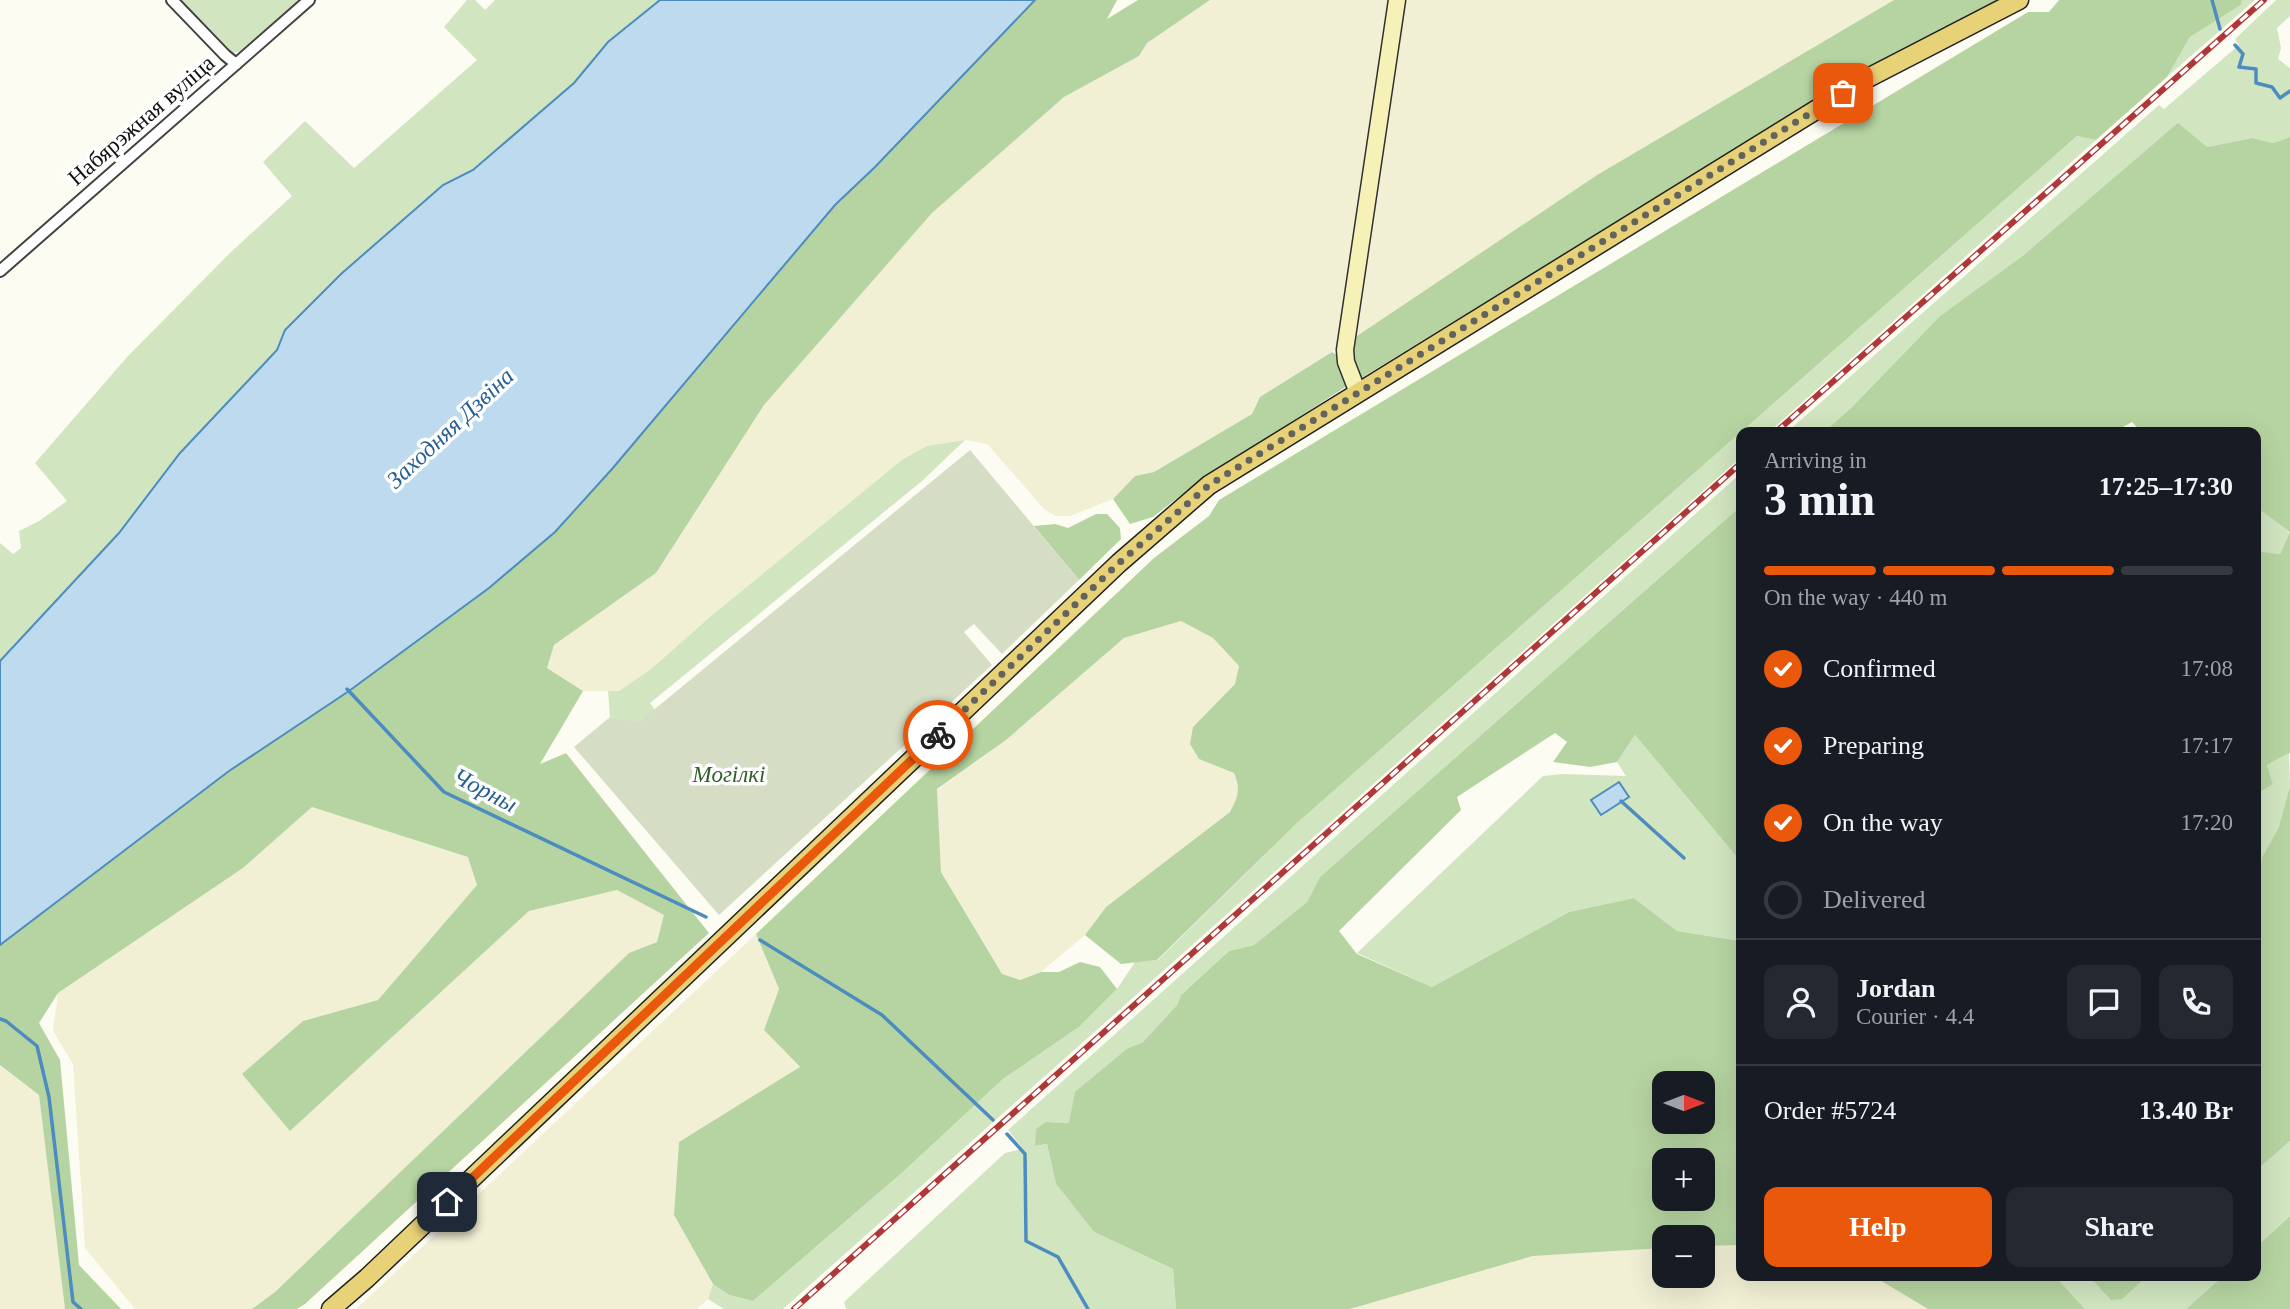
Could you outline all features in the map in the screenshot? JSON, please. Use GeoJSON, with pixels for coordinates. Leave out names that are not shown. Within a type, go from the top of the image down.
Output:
{"type":"FeatureCollection","features":[{"type":"Feature","properties":{"kind":"main road"},"geometry":{"type":"LineString","coordinates":[[331,1309],[387,1259],[1119,563],[1209,485],[1866,79],[2019,0]]}},
{"type":"Feature","properties":{"kind":"street"},"geometry":{"type":"LineString","coordinates":[[172,0],[236,64]]}},
{"type":"Feature","properties":{"kind":"street","name":"Набярэжная вуліца"},"geometry":{"type":"LineString","coordinates":[[0,271],[309,0]]}},
{"type":"Feature","properties":{"kind":"street"},"geometry":{"type":"LineString","coordinates":[[1358,393],[1346,362],[1345,350],[1397,0]]}},
{"type":"Feature","properties":{"kind":"green space"},"geometry":{"type":"Polygon","coordinates":[[[179,0],[303,0],[242,51],[234,53],[179,0]]]}},
{"type":"Feature","properties":{"kind":"green space"},"geometry":{"type":"Polygon","coordinates":[[[467,0],[475,0],[485,10],[495,0],[660,0],[608,42],[574,83],[473,170],[443,185],[341,274],[285,330],[277,350],[180,453],[119,533],[0,661],[0,543],[13,554],[21,548],[19,531],[39,521],[67,501],[35,463],[128,356],[231,252],[292,196],[263,162],[305,121],[354,168],[477,60],[444,27],[467,0]]]}},
{"type":"Feature","properties":{"kind":"green space"},"geometry":{"type":"Polygon","coordinates":[[[1035,0],[1117,0],[1107,19],[1138,0],[1210,0],[1147,43],[1139,56],[1064,97],[932,213],[764,405],[656,573],[554,645],[547,668],[583,691],[540,764],[566,753],[709,933],[305,1304],[297,1309],[252,1309],[275,1292],[629,953],[657,942],[664,915],[617,890],[529,911],[290,1131],[242,1074],[303,1021],[378,1000],[477,885],[468,857],[312,807],[243,868],[58,993],[39,1023],[60,1060],[79,1265],[121,1309],[65,1309],[39,1095],[0,1065],[0,945],[229,771],[349,691],[489,588],[555,532],[612,469],[835,205],[1035,0]]]}},
{"type":"Feature","properties":{"kind":"green space"},"geometry":{"type":"Polygon","coordinates":[[[1210,0],[1894,0],[1597,175],[1261,397],[1252,414],[1154,472],[1135,476],[1113,499],[1070,516],[1056,516],[1045,510],[987,444],[965,440],[927,446],[903,459],[711,616],[651,669],[619,691],[583,691],[547,668],[554,645],[656,573],[764,405],[932,213],[1064,97],[1139,56],[1146,43],[1210,0]]]}},
{"type":"Feature","properties":{"kind":"green space"},"geometry":{"type":"Polygon","coordinates":[[[1894,0],[1997,0],[1862,72],[1358,380],[1349,351],[1351,340],[1597,175],[1894,0]]]}},
{"type":"Feature","properties":{"kind":"green space"},"geometry":{"type":"Polygon","coordinates":[[[2059,0],[2242,0],[2241,5],[2190,37],[2167,77],[2096,140],[2077,136],[1747,427],[1736,427],[1736,436],[1296,824],[1157,960],[1121,964],[1085,935],[1106,907],[1230,812],[1235,802],[1238,788],[1234,773],[1199,759],[1190,744],[1193,727],[1235,684],[1239,666],[1213,638],[1181,621],[1124,638],[1006,740],[937,789],[941,872],[1002,974],[1020,980],[1041,972],[1059,972],[1080,962],[1100,967],[1117,989],[1079,1027],[1003,1079],[904,1171],[753,1301],[729,1295],[713,1284],[674,1215],[679,1142],[800,1067],[764,1030],[779,989],[756,934],[1154,558],[1209,516],[1219,500],[2028,12],[2049,12],[2059,0]]]}},
{"type":"Feature","properties":{"kind":"green space"},"geometry":{"type":"Polygon","coordinates":[[[2242,0],[2255,0],[2167,77],[2190,37],[2241,5],[2242,0]]]}},
{"type":"Feature","properties":{"kind":"green space"},"geometry":{"type":"Polygon","coordinates":[[[2276,0],[2290,0],[2290,16],[2277,28],[2281,48],[2278,59],[2290,68],[2290,137],[2273,143],[2252,138],[2207,147],[2025,254],[1940,316],[1830,427],[1793,427],[2159,105],[2164,109],[2239,45],[2235,39],[2276,0]]]}},
{"type":"Feature","properties":{"kind":"green space"},"geometry":{"type":"Polygon","coordinates":[[[2178,123],[2207,147],[2252,138],[2273,143],[2290,137],[2290,532],[2261,511],[2261,427],[2136,427],[2132,422],[2123,427],[1830,427],[1940,316],[2025,254],[2178,123]]]}},
{"type":"Feature","properties":{"kind":"green space"},"geometry":{"type":"Polygon","coordinates":[[[2077,136],[2096,140],[1775,427],[1747,427],[2077,136]]]}},
{"type":"Feature","properties":{"kind":"green space"},"geometry":{"type":"Polygon","coordinates":[[[1332,352],[1340,357],[1347,386],[1202,479],[1153,517],[1130,524],[1113,499],[1135,476],[1154,472],[1252,414],[1260,397],[1332,352]]]}},
{"type":"Feature","properties":{"kind":"green space"},"geometry":{"type":"Polygon","coordinates":[[[1736,436],[1736,461],[783,1309],[724,1309],[708,1299],[713,1284],[729,1295],[753,1301],[904,1171],[1003,1079],[1079,1027],[1117,989],[1135,962],[1158,960],[1296,824],[1736,436]]]}},
{"type":"Feature","properties":{"kind":"green space"},"geometry":{"type":"Polygon","coordinates":[[[965,440],[922,481],[650,703],[655,710],[639,723],[610,717],[608,691],[619,691],[651,669],[711,616],[903,459],[927,446],[965,440]]]}},
{"type":"Feature","properties":{"kind":"green space","name":"Могілкі"},"geometry":{"type":"Polygon","coordinates":[[[970,450],[1079,580],[1002,654],[974,624],[964,632],[992,665],[719,915],[574,747],[610,717],[639,722],[970,450]]]}},
{"type":"Feature","properties":{"kind":"green space"},"geometry":{"type":"Polygon","coordinates":[[[1736,477],[1736,510],[1320,877],[1307,902],[1254,945],[1229,951],[1181,995],[1177,1005],[1143,1042],[1128,1048],[1069,1123],[1046,1122],[1036,1146],[1047,1144],[1056,1184],[1094,1232],[1173,1269],[1176,1309],[846,1309],[844,1302],[1005,1153],[1023,1149],[1008,1130],[1736,477]]]}},
{"type":"Feature","properties":{"kind":"green space"},"geometry":{"type":"Polygon","coordinates":[[[1736,510],[1736,856],[1635,735],[1617,762],[1590,767],[1553,762],[1567,742],[1555,733],[1457,797],[1461,810],[1339,931],[1357,954],[1432,987],[1569,912],[1634,898],[1677,931],[1736,940],[1736,1245],[1715,1246],[1715,1225],[1652,1225],[1652,1249],[1533,1256],[1350,1309],[1176,1309],[1173,1269],[1094,1232],[1056,1184],[1047,1144],[1035,1146],[1036,1129],[1046,1122],[1069,1123],[1075,1092],[1128,1048],[1143,1042],[1177,1005],[1181,995],[1229,951],[1254,945],[1307,902],[1320,877],[1736,510]]]}},
{"type":"Feature","properties":{"kind":"green space"},"geometry":{"type":"Polygon","coordinates":[[[2261,511],[2290,532],[2280,554],[2261,552],[2261,511]]]}},
{"type":"Feature","properties":{"kind":"green space"},"geometry":{"type":"Polygon","coordinates":[[[1096,514],[1107,514],[1120,528],[1121,539],[1079,580],[1034,526],[1055,524],[1068,528],[1096,514]]]}},
{"type":"Feature","properties":{"kind":"green space"},"geometry":{"type":"Polygon","coordinates":[[[2290,532],[2290,754],[2267,765],[2273,784],[2261,792],[2261,552],[2280,554],[2290,532]]]}},
{"type":"Feature","properties":{"kind":"green space"},"geometry":{"type":"Polygon","coordinates":[[[1181,621],[1213,638],[1239,666],[1235,684],[1193,727],[1200,759],[1234,773],[1239,784],[1238,796],[1230,812],[1106,907],[1085,935],[1041,972],[1020,980],[1002,975],[941,872],[937,790],[1006,740],[1124,638],[1181,621]]]}},
{"type":"Feature","properties":{"kind":"green space"},"geometry":{"type":"Polygon","coordinates":[[[1635,735],[1736,856],[1736,940],[1677,931],[1634,898],[1569,912],[1432,987],[1357,953],[1543,776],[1626,776],[1617,762],[1635,735]]]}},
{"type":"Feature","properties":{"kind":"green space"},"geometry":{"type":"Polygon","coordinates":[[[2289,753],[2290,786],[2278,829],[2262,857],[2261,865],[2261,792],[2273,784],[2267,765],[2289,753]]]}},
{"type":"Feature","properties":{"kind":"green space"},"geometry":{"type":"Polygon","coordinates":[[[2290,786],[2290,1141],[2261,1167],[2261,865],[2262,857],[2278,829],[2290,786]]]}},
{"type":"Feature","properties":{"kind":"green space"},"geometry":{"type":"Polygon","coordinates":[[[312,807],[469,857],[477,885],[378,1000],[303,1021],[242,1074],[290,1130],[529,911],[617,890],[665,915],[657,942],[629,953],[275,1292],[252,1309],[135,1309],[85,1248],[73,1064],[53,1031],[58,993],[243,868],[312,807]]]}},
{"type":"Feature","properties":{"kind":"green space"},"geometry":{"type":"Polygon","coordinates":[[[756,934],[779,989],[764,1030],[800,1068],[679,1142],[674,1215],[713,1284],[708,1299],[697,1309],[356,1309],[756,934]]]}},
{"type":"Feature","properties":{"kind":"green space"},"geometry":{"type":"Polygon","coordinates":[[[0,1065],[39,1095],[65,1309],[0,1309],[0,1065]]]}},
{"type":"Feature","properties":{"kind":"green space"},"geometry":{"type":"Polygon","coordinates":[[[2290,1141],[2290,1216],[2261,1242],[2261,1167],[2290,1141]]]}},
{"type":"Feature","properties":{"kind":"green space"},"geometry":{"type":"Polygon","coordinates":[[[2290,1216],[2290,1309],[2186,1309],[2217,1281],[2261,1281],[2261,1242],[2290,1216]]]}},
{"type":"Feature","properties":{"kind":"green space"},"geometry":{"type":"Polygon","coordinates":[[[1736,1244],[1736,1281],[1881,1281],[1928,1309],[1350,1309],[1533,1256],[1652,1249],[1652,1288],[1715,1288],[1715,1245],[1736,1244]]]}},
{"type":"Feature","properties":{"kind":"green space"},"geometry":{"type":"Polygon","coordinates":[[[1881,1281],[2060,1281],[2085,1309],[1928,1309],[1881,1281]]]}},
{"type":"Feature","properties":{"kind":"green space"},"geometry":{"type":"Polygon","coordinates":[[[2060,1281],[2217,1281],[2186,1309],[2085,1309],[2060,1281]]]}},
{"type":"Feature","properties":{"kind":"green space"},"geometry":{"type":"Polygon","coordinates":[[[2094,1281],[2142,1281],[2122,1299],[2111,1300],[2094,1281]]]}},
{"type":"Feature","properties":{"kind":"water","name":"Заходняя Дзвіна"},"geometry":{"type":"Polygon","coordinates":[[[660,0],[1035,0],[835,205],[612,469],[555,532],[489,588],[349,691],[229,771],[0,945],[0,661],[119,533],[180,453],[277,350],[285,330],[341,274],[443,185],[473,170],[574,83],[608,42],[660,0]]]}},
{"type":"Feature","properties":{"kind":"water"},"geometry":{"type":"Polygon","coordinates":[[[1619,782],[1629,797],[1601,815],[1591,800],[1619,782]]]}},
{"type":"Feature","properties":{"kind":"waterway"},"geometry":{"type":"LineString","coordinates":[[2212,0],[2220,29]]}},
{"type":"Feature","properties":{"kind":"waterway"},"geometry":{"type":"LineString","coordinates":[[2235,45],[2243,54],[2239,67],[2256,69],[2256,83],[2272,87],[2280,98],[2290,91]]}},
{"type":"Feature","properties":{"kind":"waterway","name":"Чорны"},"geometry":{"type":"LineString","coordinates":[[347,689],[444,792],[706,917]]}},
{"type":"Feature","properties":{"kind":"waterway"},"geometry":{"type":"LineString","coordinates":[[1621,801],[1684,858]]}},
{"type":"Feature","properties":{"kind":"waterway","name":"Чорны"},"geometry":{"type":"LineString","coordinates":[[760,940],[882,1015],[993,1120]]}},
{"type":"Feature","properties":{"kind":"waterway"},"geometry":{"type":"LineString","coordinates":[[0,1019],[37,1046],[49,1097],[73,1302],[81,1309]]}},
{"type":"Feature","properties":{"kind":"waterway","name":"Чорны"},"geometry":{"type":"LineString","coordinates":[[1007,1134],[1025,1154],[1026,1241],[1058,1257],[1088,1309]]}},
{"type":"Feature","properties":{"kind":"railway"},"geometry":{"type":"LineString","coordinates":[[1782,427],[2264,0]]}},
{"type":"Feature","properties":{"kind":"railway"},"geometry":{"type":"LineString","coordinates":[[794,1309],[1736,467]]}},
{"type":"Feature","properties":{"kind":"way so far"},"geometry":{"type":"LineString","coordinates":[[938,735],[1119,563],[1209,485],[1843,93]]}},
{"type":"Feature","properties":{"kind":"route"},"geometry":{"type":"LineString","coordinates":[[447,1202],[938,735]]}}]}
